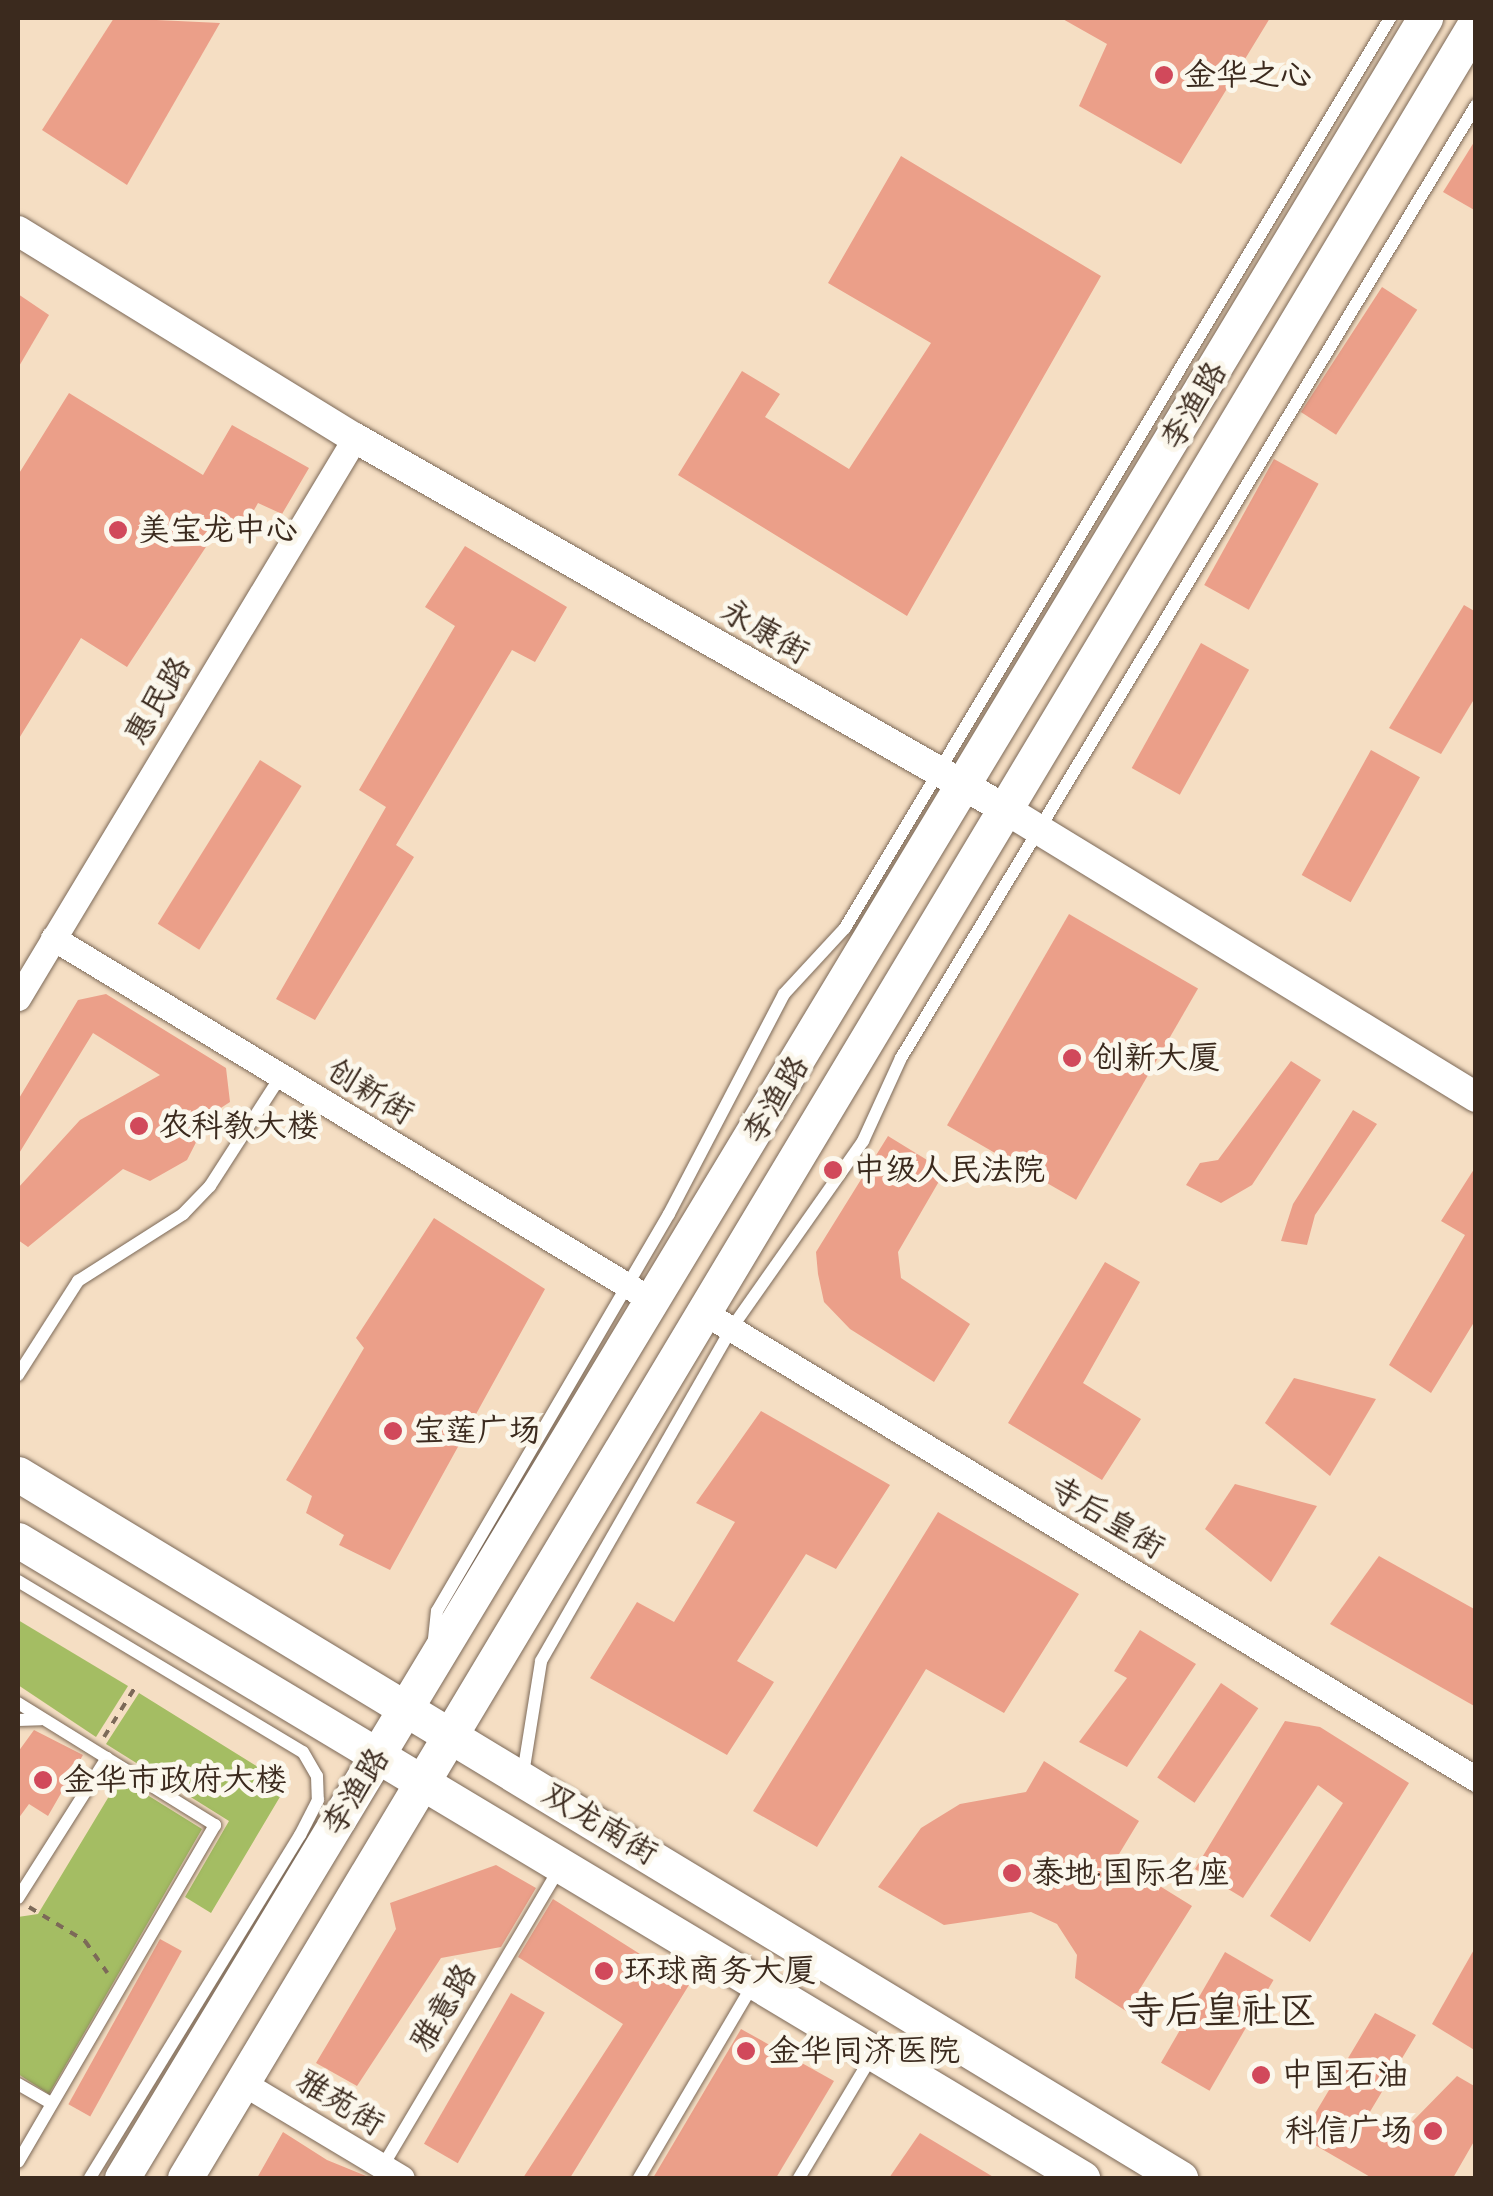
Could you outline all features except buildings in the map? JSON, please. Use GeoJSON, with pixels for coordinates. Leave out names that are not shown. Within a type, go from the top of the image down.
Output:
{"type":"FeatureCollection","features":[{"type":"Feature","properties":{"kind":"main road","name":"李渔路"},"geometry":{"type":"LineString","coordinates":[[122,2178],[431,1672],[640,1293],[1425,18]]}},
{"type":"Feature","properties":{"kind":"main road","name":"李渔路"},"geometry":{"type":"LineString","coordinates":[[186,2178],[453,1734],[718,1321],[1006,809],[1476,23]]}},
{"type":"Feature","properties":{"kind":"main road","name":"双龙南街"},"geometry":{"type":"LineString","coordinates":[[18,1474],[408,1711],[453,1734],[1180,2178]]}},
{"type":"Feature","properties":{"kind":"main road","name":"双龙南街"},"geometry":{"type":"LineString","coordinates":[[18,1540],[1074,2176]]}},
{"type":"Feature","properties":{"kind":"street","name":"永康街"},"geometry":{"type":"LineString","coordinates":[[18,231],[356,438],[1006,809],[1476,1097]]}},
{"type":"Feature","properties":{"kind":"street","name":"惠民路"},"geometry":{"type":"LineString","coordinates":[[20,989],[356,438]]}},
{"type":"Feature","properties":{"kind":"street","name":"创新街"},"geometry":{"type":"LineString","coordinates":[[53,938],[640,1293]]}},
{"type":"Feature","properties":{"kind":"street","name":"寺后皇街"},"geometry":{"type":"LineString","coordinates":[[718,1321],[1476,1780]]}},
{"type":"Feature","properties":{"kind":"street","name":"雅苑街"},"geometry":{"type":"LineString","coordinates":[[244,2084],[388,2174]]}},
{"type":"Feature","properties":{"kind":"lane"},"geometry":{"type":"LineString","coordinates":[[640,1293],[784,994],[845,928],[953,780],[1390,18]]}},
{"type":"Feature","properties":{"kind":"lane"},"geometry":{"type":"LineString","coordinates":[[522,1777],[541,1662],[718,1321],[825,1203],[1038,829],[1476,105]]}},
{"type":"Feature","properties":{"kind":"lane"},"geometry":{"type":"LineString","coordinates":[[18,1375],[78,1281],[184,1214],[210,1186],[281,1076]]}},
{"type":"Feature","properties":{"kind":"lane"},"geometry":{"type":"LineString","coordinates":[[18,1581],[303,1752],[317,1776],[318,1800],[300,1836],[90,2178]]}},
{"type":"Feature","properties":{"kind":"lane"},"geometry":{"type":"LineString","coordinates":[[18,1703],[216,1825],[19,2160]]}},
{"type":"Feature","properties":{"kind":"lane"},"geometry":{"type":"LineString","coordinates":[[18,1720],[44,1719]]}},
{"type":"Feature","properties":{"kind":"lane"},"geometry":{"type":"LineString","coordinates":[[18,1898],[101,1754]]}},
{"type":"Feature","properties":{"kind":"lane","name":"雅意路"},"geometry":{"type":"LineString","coordinates":[[388,2174],[561,1867]]}},
{"type":"Feature","properties":{"kind":"lane"},"geometry":{"type":"LineString","coordinates":[[639,2178],[756,1981]]}},
{"type":"Feature","properties":{"kind":"lane"},"geometry":{"type":"LineString","coordinates":[[798,2178],[872,2055]]}},
{"type":"Feature","properties":{"kind":"lane"},"geometry":{"type":"LineString","coordinates":[[18,2084],[51,2103]]}},
{"type":"Feature","properties":{"kind":"path"},"geometry":{"type":"LineString","coordinates":[[101,1754],[136,1686]]}},
{"type":"Feature","properties":{"kind":"path"},"geometry":{"type":"LineString","coordinates":[[18,1898],[84,1941],[96,1966],[122,1983]]}},
{"type":"Feature","properties":{"kind":"green space"},"geometry":{"type":"Polygon","coordinates":[[[18,1620],[128,1686],[96,1737],[18,1685],[18,1620]]]}},
{"type":"Feature","properties":{"kind":"green space"},"geometry":{"type":"Polygon","coordinates":[[[139,1693],[287,1785],[211,1913],[185,1897],[229,1821],[106,1744],[139,1693]]]}},
{"type":"Feature","properties":{"kind":"green space"},"geometry":{"type":"Polygon","coordinates":[[[120,1778],[202,1829],[49,2094],[18,2074],[18,1917],[38,1914],[120,1778]]]}},
{"type":"Feature","properties":{"kind":"place","name":"金华之心"},"geometry":{"type":"Point","coordinates":[1164,75]}},
{"type":"Feature","properties":{"kind":"place","name":"美宝龙中心"},"geometry":{"type":"Point","coordinates":[118,530]}},
{"type":"Feature","properties":{"kind":"place","name":"创新大厦"},"geometry":{"type":"Point","coordinates":[1072,1058]}},
{"type":"Feature","properties":{"kind":"place","name":"农科教大楼"},"geometry":{"type":"Point","coordinates":[139,1126]}},
{"type":"Feature","properties":{"kind":"place","name":"中级人民法院"},"geometry":{"type":"Point","coordinates":[833,1170]}},
{"type":"Feature","properties":{"kind":"place","name":"宝莲广场"},"geometry":{"type":"Point","coordinates":[393,1431]}},
{"type":"Feature","properties":{"kind":"place","name":"金华市政府大楼"},"geometry":{"type":"Point","coordinates":[43,1780]}},
{"type":"Feature","properties":{"kind":"place","name":"泰地·国际名座"},"geometry":{"type":"Point","coordinates":[1012,1873]}},
{"type":"Feature","properties":{"kind":"place","name":"环球商务大厦"},"geometry":{"type":"Point","coordinates":[604,1971]}},
{"type":"Feature","properties":{"kind":"place","name":"金华同济医院"},"geometry":{"type":"Point","coordinates":[746,2051]}},
{"type":"Feature","properties":{"kind":"place","name":"中国石油"},"geometry":{"type":"Point","coordinates":[1261,2075]}},
{"type":"Feature","properties":{"kind":"place","name":"科信广场"},"geometry":{"type":"Point","coordinates":[1433,2131]}},
{"type":"Feature","properties":{"kind":"district","name":"寺后皇社区"},"geometry":{"type":"Point","coordinates":[1222,2012]}}]}
